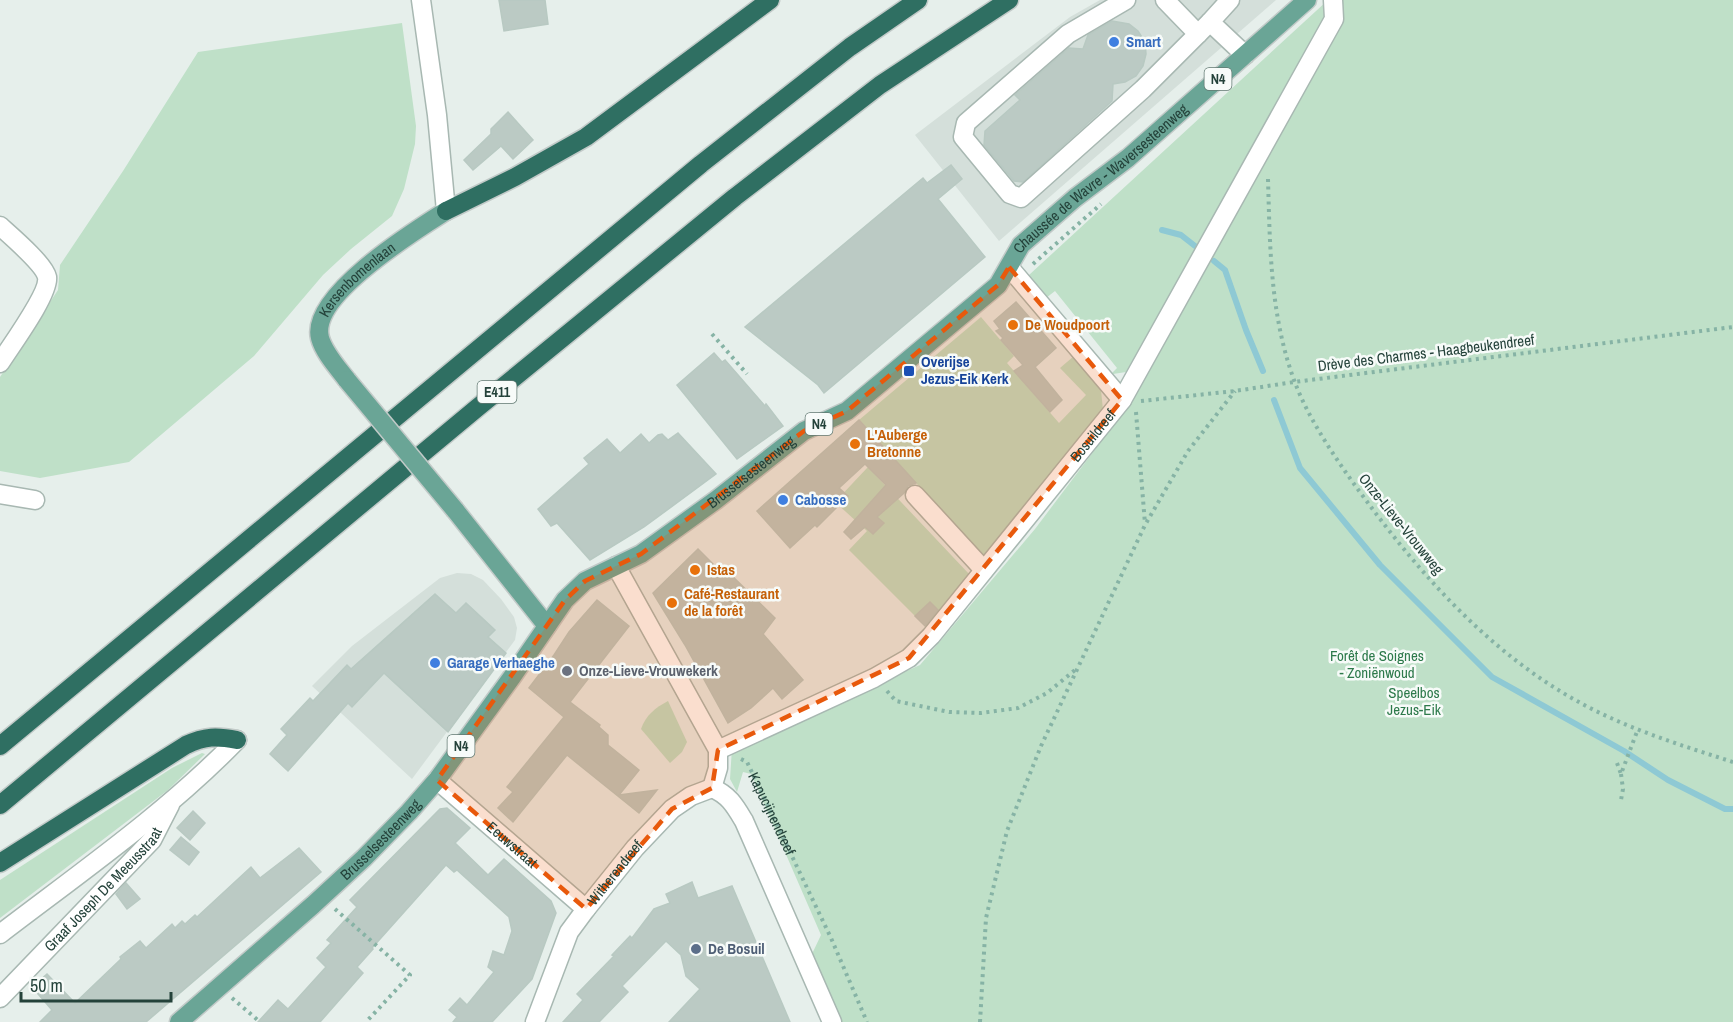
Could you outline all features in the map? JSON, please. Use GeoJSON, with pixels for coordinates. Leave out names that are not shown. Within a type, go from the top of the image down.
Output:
{"type":"FeatureCollection","features":[{"type":"Feature","properties":{"kind":"highway"},"geometry":{"type":"LineString","coordinates":[[446,211],[515,177],[586,137],[770,0]]}},
{"type":"Feature","properties":{"kind":"highway"},"geometry":{"type":"LineString","coordinates":[[0,747],[701,164],[850,47],[918,0]]}},
{"type":"Feature","properties":{"kind":"highway","name":"E411"},"geometry":{"type":"LineString","coordinates":[[0,805],[477,408],[735,197],[880,85],[1009,0]]}},
{"type":"Feature","properties":{"kind":"highway"},"geometry":{"type":"LineString","coordinates":[[0,863],[186,745],[201,738],[221,737],[237,740]]}},
{"type":"Feature","properties":{"kind":"main road","name":"Chaussée de Wavre - Waversesteenweg"},"geometry":{"type":"LineString","coordinates":[[1009,267],[1022,245],[1030,237],[1075,198],[1128,158],[1308,0]]}},
{"type":"Feature","properties":{"kind":"main road","name":"Kersenbomenlaan"},"geometry":{"type":"LineString","coordinates":[[446,211],[392,247],[340,292],[326,309],[319,335],[324,347],[344,376],[547,626]]}},
{"type":"Feature","properties":{"kind":"main road","name":"Brusselsesteenweg"},"geometry":{"type":"LineString","coordinates":[[179,1022],[321,898],[383,839],[436,780],[565,600],[585,582],[641,554],[716,500],[804,431],[847,411],[998,285],[1009,267]]}},
{"type":"Feature","properties":{"kind":"street"},"geometry":{"type":"LineString","coordinates":[[421,0],[437,115],[446,211]]}},
{"type":"Feature","properties":{"kind":"street"},"geometry":{"type":"LineString","coordinates":[[1126,0],[1068,34],[966,123],[963,137],[1010,194],[1021,198],[1143,88],[1230,0]]}},
{"type":"Feature","properties":{"kind":"street"},"geometry":{"type":"LineString","coordinates":[[1165,0],[1245,55]]}},
{"type":"Feature","properties":{"kind":"street","name":"Bosuildreef"},"geometry":{"type":"LineString","coordinates":[[718,750],[874,678],[909,658],[931,636],[984,570],[1129,401],[1334,19],[1333,1]]}},
{"type":"Feature","properties":{"kind":"street"},"geometry":{"type":"LineString","coordinates":[[0,226],[30,254],[47,276],[47,285],[40,301],[0,363]]}},
{"type":"Feature","properties":{"kind":"street"},"geometry":{"type":"LineString","coordinates":[[1009,267],[1129,401]]}},
{"type":"Feature","properties":{"kind":"street"},"geometry":{"type":"LineString","coordinates":[[0,494],[35,501]]}},
{"type":"Feature","properties":{"kind":"street"},"geometry":{"type":"LineString","coordinates":[[915,495],[984,570]]}},
{"type":"Feature","properties":{"kind":"street"},"geometry":{"type":"LineString","coordinates":[[616,566],[718,750],[718,768],[712,788]]}},
{"type":"Feature","properties":{"kind":"street","name":"Graaf Joseph De Meeusstraat"},"geometry":{"type":"LineString","coordinates":[[0,934],[172,801],[208,770],[237,740]]}},
{"type":"Feature","properties":{"kind":"street","name":"Eeuwstraat"},"geometry":{"type":"LineString","coordinates":[[436,780],[586,909]]}},
{"type":"Feature","properties":{"kind":"street","name":"Witherendreef"},"geometry":{"type":"LineString","coordinates":[[536,1022],[569,932],[586,909],[635,848],[672,809],[691,796],[712,788]]}},
{"type":"Feature","properties":{"kind":"street","name":"Kapucijnendreef"},"geometry":{"type":"LineString","coordinates":[[712,788],[724,793],[732,801],[744,821],[831,1022]]}},
{"type":"Feature","properties":{"kind":"street","name":"Graaf Joseph De Meeusstraat"},"geometry":{"type":"LineString","coordinates":[[0,998],[152,840],[172,801]]}},
{"type":"Feature","properties":{"kind":"path","name":"Onze-Lieve-Vrouwweg"},"geometry":{"type":"LineString","coordinates":[[1268,177],[1273,292],[1282,342],[1294,382],[1346,474],[1401,548],[1451,603],[1490,639],[1537,677],[1578,702],[1638,729],[1733,762]]}},
{"type":"Feature","properties":{"kind":"path","name":"Drève des Charmes - Haagbeukendreef"},"geometry":{"type":"LineString","coordinates":[[1129,401],[1235,391],[1733,327]]}},
{"type":"Feature","properties":{"kind":"path"},"geometry":{"type":"LineString","coordinates":[[712,334],[747,374]]}},
{"type":"Feature","properties":{"kind":"path"},"geometry":{"type":"LineString","coordinates":[[980,1022],[986,918],[1007,831],[1041,746],[1145,525],[1188,451],[1235,391]]}},
{"type":"Feature","properties":{"kind":"path"},"geometry":{"type":"LineString","coordinates":[[1129,401],[1145,525]]}},
{"type":"Feature","properties":{"kind":"path"},"geometry":{"type":"LineString","coordinates":[[874,678],[896,701],[949,712],[981,713],[1018,708],[1047,693],[1077,669]]}},
{"type":"Feature","properties":{"kind":"path"},"geometry":{"type":"LineString","coordinates":[[1621,774],[1638,729]]}},
{"type":"Feature","properties":{"kind":"path","name":"Kapucijnendreef"},"geometry":{"type":"LineString","coordinates":[[718,750],[747,762],[831,938],[867,1022]]}},
{"type":"Feature","properties":{"kind":"path"},"geometry":{"type":"LineString","coordinates":[[1617,763],[1623,789],[1621,800]]}},
{"type":"Feature","properties":{"kind":"path"},"geometry":{"type":"LineString","coordinates":[[321,898],[410,975],[366,1022]]}},
{"type":"Feature","properties":{"kind":"path"},"geometry":{"type":"LineString","coordinates":[[220,987],[260,1022]]}},
{"type":"Feature","properties":{"kind":"highlighted area"},"geometry":{"type":"Polygon","coordinates":[[[1009,267],[1122,400],[909,658],[718,750],[712,788],[672,809],[586,909],[437,780],[565,600],[585,581],[641,554],[804,431],[847,411],[998,285],[1009,267]]]}},
{"type":"Feature","properties":{"kind":"shaded area"},"geometry":{"type":"Polygon","coordinates":[[[1100,0],[1276,0],[999,241],[915,135],[1070,17],[1100,0]]]}},
{"type":"Feature","properties":{"kind":"shaded area"},"geometry":{"type":"Polygon","coordinates":[[[457,573],[471,574],[483,580],[501,599],[514,617],[517,628],[515,640],[412,779],[312,686],[352,646],[440,578],[457,573]]]}},
{"type":"Feature","properties":{"kind":"green space","name":"Forêt de Soignes - Zoniënwoud"},"geometry":{"type":"Polygon","coordinates":[[[1328,0],[1733,0],[1733,1022],[840,1022],[811,956],[821,935],[751,774],[743,772],[737,792],[730,779],[732,748],[920,665],[1035,529],[1121,415],[1146,371],[1133,360],[1126,372],[1113,374],[1117,368],[1055,291],[1046,298],[1029,275],[1328,0]]]}},
{"type":"Feature","properties":{"kind":"green space"},"geometry":{"type":"Polygon","coordinates":[[[402,23],[416,126],[415,144],[404,189],[392,216],[323,275],[254,356],[129,462],[40,478],[0,471],[0,377],[58,290],[60,265],[198,52],[402,23]]]}},
{"type":"Feature","properties":{"kind":"green space"},"geometry":{"type":"Polygon","coordinates":[[[981,317],[1014,356],[1007,363],[1059,423],[1086,395],[1060,368],[1074,356],[1101,390],[1103,410],[984,558],[859,420],[981,317]]]}},
{"type":"Feature","properties":{"kind":"green space"},"geometry":{"type":"Polygon","coordinates":[[[868,467],[969,574],[927,628],[849,550],[867,531],[835,502],[868,467]]]}},
{"type":"Feature","properties":{"kind":"green space"},"geometry":{"type":"Polygon","coordinates":[[[668,701],[687,742],[682,752],[670,763],[641,729],[652,712],[668,701]]]}},
{"type":"Feature","properties":{"kind":"green space"},"geometry":{"type":"Polygon","coordinates":[[[202,753],[205,754],[168,790],[0,918],[0,880],[172,768],[202,753]]]}},
{"type":"Feature","properties":{"kind":"building"},"geometry":{"type":"Polygon","coordinates":[[[499,0],[545,0],[548,24],[504,31],[499,0]]]}},
{"type":"Feature","properties":{"kind":"building"},"geometry":{"type":"Polygon","coordinates":[[[1112,21],[1129,24],[1138,31],[1145,42],[1146,54],[1143,66],[1136,76],[1125,82],[1113,84],[1112,101],[1023,182],[1014,181],[984,145],[985,131],[1020,100],[1015,95],[1069,48],[1083,49],[1088,35],[1112,21]]]}},
{"type":"Feature","properties":{"kind":"building"},"geometry":{"type":"Polygon","coordinates":[[[508,112],[533,140],[513,159],[501,146],[473,170],[464,160],[491,134],[491,129],[508,112]]]}},
{"type":"Feature","properties":{"kind":"building"},"geometry":{"type":"Polygon","coordinates":[[[951,165],[962,179],[938,199],[985,257],[824,393],[818,385],[745,327],[923,178],[927,183],[951,165]]]}},
{"type":"Feature","properties":{"kind":"building"},"geometry":{"type":"Polygon","coordinates":[[[1016,302],[1056,348],[1035,367],[1062,400],[1050,412],[1014,371],[1023,365],[996,331],[1000,329],[994,321],[1016,302]]]}},
{"type":"Feature","properties":{"kind":"building"},"geometry":{"type":"Polygon","coordinates":[[[714,353],[722,362],[725,360],[783,426],[737,459],[677,385],[714,353]]]}},
{"type":"Feature","properties":{"kind":"building"},"geometry":{"type":"Polygon","coordinates":[[[859,420],[916,483],[908,486],[904,493],[877,517],[884,523],[873,534],[865,527],[851,539],[844,532],[886,485],[865,464],[839,488],[848,496],[817,527],[815,525],[790,548],[757,511],[859,420]]]}},
{"type":"Feature","properties":{"kind":"building"},"geometry":{"type":"Polygon","coordinates":[[[678,433],[716,474],[644,527],[590,560],[557,523],[551,526],[538,509],[589,464],[584,458],[607,439],[620,453],[641,434],[649,443],[658,435],[662,434],[668,440],[678,433]]]}},
{"type":"Feature","properties":{"kind":"building"},"geometry":{"type":"Polygon","coordinates":[[[698,549],[726,577],[729,573],[775,618],[763,634],[803,680],[782,699],[773,688],[751,708],[728,723],[653,593],[698,549]]]}},
{"type":"Feature","properties":{"kind":"building","name":"Garage Verhaeghe"},"geometry":{"type":"Polygon","coordinates":[[[435,594],[456,613],[466,603],[495,630],[488,637],[506,653],[448,732],[384,673],[352,707],[348,703],[288,771],[270,754],[287,735],[281,729],[310,698],[313,701],[347,665],[351,669],[435,594]]]}},
{"type":"Feature","properties":{"kind":"building"},"geometry":{"type":"Polygon","coordinates":[[[597,600],[629,626],[570,702],[600,725],[599,727],[608,735],[608,745],[639,770],[619,795],[657,790],[639,813],[567,755],[513,822],[498,808],[513,792],[507,787],[564,717],[529,688],[569,632],[597,600]]]}},
{"type":"Feature","properties":{"kind":"building"},"geometry":{"type":"Polygon","coordinates":[[[930,602],[938,610],[925,626],[915,616],[930,602]]]}},
{"type":"Feature","properties":{"kind":"building"},"geometry":{"type":"Polygon","coordinates":[[[447,808],[470,828],[455,843],[488,875],[504,859],[551,901],[556,913],[532,979],[492,1022],[453,1022],[457,1017],[449,1010],[460,998],[467,1005],[494,972],[488,967],[493,951],[504,955],[512,931],[509,917],[457,870],[454,872],[446,865],[372,948],[357,967],[363,973],[320,1022],[258,1022],[278,1000],[288,1009],[326,967],[317,958],[331,943],[327,940],[357,907],[350,900],[440,809],[447,808]]]}},
{"type":"Feature","properties":{"kind":"building"},"geometry":{"type":"Polygon","coordinates":[[[193,811],[205,823],[190,840],[177,828],[193,811]]]}},
{"type":"Feature","properties":{"kind":"building"},"geometry":{"type":"Polygon","coordinates":[[[181,837],[199,852],[189,865],[170,850],[181,837]]]}},
{"type":"Feature","properties":{"kind":"building"},"geometry":{"type":"Polygon","coordinates":[[[299,848],[321,872],[146,1022],[40,1022],[52,1010],[32,987],[47,974],[75,1003],[121,959],[120,957],[140,941],[146,948],[172,924],[175,928],[182,921],[185,924],[195,915],[197,917],[251,867],[260,878],[299,848]]]}},
{"type":"Feature","properties":{"kind":"building"},"geometry":{"type":"Polygon","coordinates":[[[692,882],[698,898],[732,886],[790,1022],[669,1022],[700,989],[686,976],[681,955],[666,941],[622,986],[628,992],[599,1022],[563,1022],[583,1000],[577,994],[614,956],[612,955],[630,936],[632,938],[654,909],[670,903],[666,894],[692,882]]]}},
{"type":"Feature","properties":{"kind":"building"},"geometry":{"type":"Polygon","coordinates":[[[126,883],[140,899],[127,909],[116,894],[126,883]]]}},
{"type":"Feature","properties":{"kind":"waterway"},"geometry":{"type":"LineString","coordinates":[[1162,230],[1181,235],[1195,246]]}},
{"type":"Feature","properties":{"kind":"waterway"},"geometry":{"type":"LineString","coordinates":[[1214,261],[1225,270],[1263,371]]}},
{"type":"Feature","properties":{"kind":"waterway"},"geometry":{"type":"LineString","coordinates":[[1274,400],[1300,468],[1380,565],[1492,677],[1624,751],[1668,780],[1725,809],[1733,809]]}},
{"type":"Feature","properties":{"kind":"place","name":"Smart"},"geometry":{"type":"Point","coordinates":[1114,42]}},
{"type":"Feature","properties":{"kind":"place","name":"De Woudpoort"},"geometry":{"type":"Point","coordinates":[1013,325]}},
{"type":"Feature","properties":{"kind":"place","name":"Overijse Jezus-Eik Kerk"},"geometry":{"type":"Point","coordinates":[909,371]}},
{"type":"Feature","properties":{"kind":"place","name":"L'Auberge Bretonne"},"geometry":{"type":"Point","coordinates":[855,444]}},
{"type":"Feature","properties":{"kind":"place","name":"Cabosse"},"geometry":{"type":"Point","coordinates":[783,500]}},
{"type":"Feature","properties":{"kind":"place","name":"Istas"},"geometry":{"type":"Point","coordinates":[695,570]}},
{"type":"Feature","properties":{"kind":"place","name":"Café-Restaurant de la forêt"},"geometry":{"type":"Point","coordinates":[672,603]}},
{"type":"Feature","properties":{"kind":"place","name":"Garage Verhaeghe"},"geometry":{"type":"Point","coordinates":[435,663]}},
{"type":"Feature","properties":{"kind":"place","name":"Onze-Lieve-Vrouwekerk"},"geometry":{"type":"Point","coordinates":[567,671]}},
{"type":"Feature","properties":{"kind":"place","name":"De Bosuil"},"geometry":{"type":"Point","coordinates":[696,949]}},
{"type":"Feature","properties":{"kind":"park label","name":"Speelbos Jezus-Eik"},"geometry":{"type":"Point","coordinates":[1414,702]}}]}
